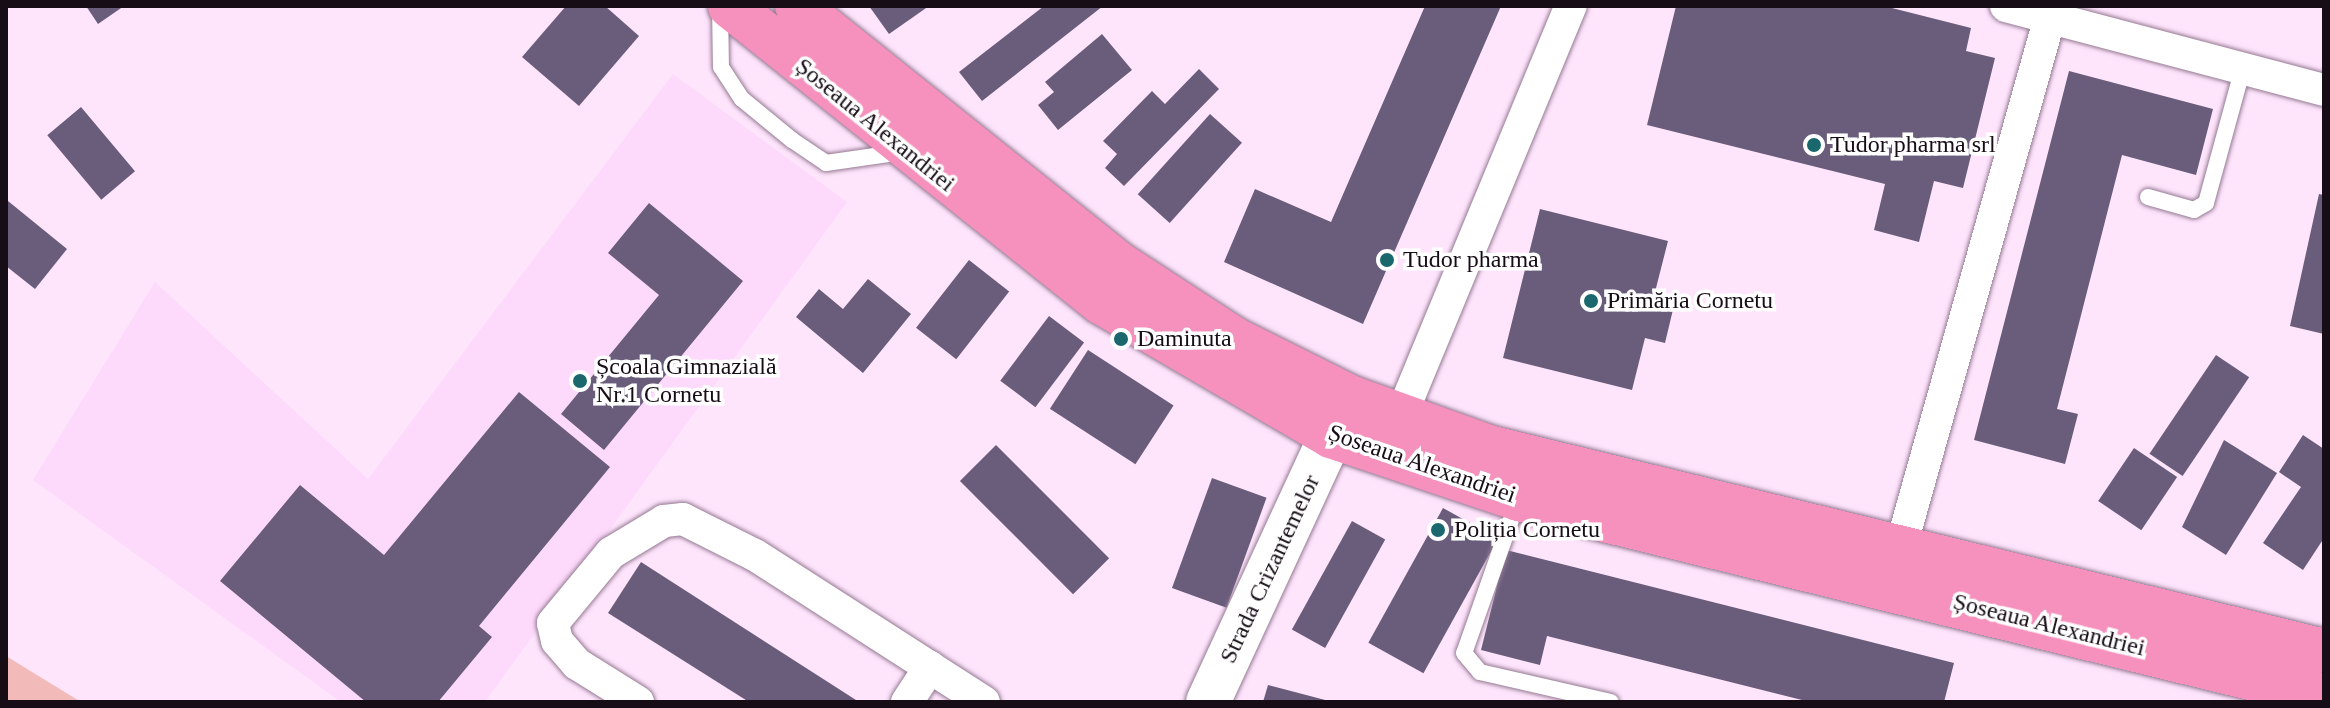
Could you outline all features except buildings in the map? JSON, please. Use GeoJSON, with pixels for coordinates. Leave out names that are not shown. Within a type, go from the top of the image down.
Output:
{"type":"FeatureCollection","features":[{"type":"Feature","properties":{"kind":"highway","name":"Șoseaua Alexandriei"},"geometry":{"type":"LineString","coordinates":[[730,6],[908,151],[1114,311],[1331,436],[1519,499],[2324,696]]}},
{"type":"Feature","properties":{"kind":"highway","name":"Șoseaua Alexandriei"},"geometry":{"type":"LineString","coordinates":[[797,6],[1122,266],[1234,339],[1400,418],[1492,448],[1902,543],[2324,651]]}},
{"type":"Feature","properties":{"kind":"street"},"geometry":{"type":"LineString","coordinates":[[1400,418],[1571,6]]}},
{"type":"Feature","properties":{"kind":"street"},"geometry":{"type":"LineString","coordinates":[[2006,6],[2051,12],[2324,90]]}},
{"type":"Feature","properties":{"kind":"street"},"geometry":{"type":"LineString","coordinates":[[1902,543],[2051,12]]}},
{"type":"Feature","properties":{"kind":"street","name":"Strada Crizantemelor"},"geometry":{"type":"LineString","coordinates":[[1208,702],[1331,436]]}},
{"type":"Feature","properties":{"kind":"street"},"geometry":{"type":"LineString","coordinates":[[638,702],[577,664],[557,641],[553,623],[611,553],[664,521],[702,524],[984,702]]}},
{"type":"Feature","properties":{"kind":"street"},"geometry":{"type":"LineString","coordinates":[[907,702],[930,667]]}},
{"type":"Feature","properties":{"kind":"lane"},"geometry":{"type":"LineString","coordinates":[[720,6],[721,67],[742,99],[792,140],[826,163],[908,151]]}},
{"type":"Feature","properties":{"kind":"lane"},"geometry":{"type":"LineString","coordinates":[[2148,197],[2194,210],[2206,203],[2243,68]]}},
{"type":"Feature","properties":{"kind":"lane"},"geometry":{"type":"LineString","coordinates":[[1519,499],[1464,653],[1480,672],[1611,702]]}},
{"type":"Feature","properties":{"kind":"shaded area","name":"Școala Gimnazială Nr.1 Cornetu"},"geometry":{"type":"Polygon","coordinates":[[[673,74],[847,202],[485,702],[341,702],[33,480],[155,282],[368,479],[673,74]]]}},
{"type":"Feature","properties":{"kind":"shaded area"},"geometry":{"type":"Polygon","coordinates":[[[6,656],[81,702],[6,702],[6,656]]]}},
{"type":"Feature","properties":{"kind":"place","name":"Tudor pharma srl"},"geometry":{"type":"Point","coordinates":[1814,145]}},
{"type":"Feature","properties":{"kind":"place","name":"Tudor pharma"},"geometry":{"type":"Point","coordinates":[1387,260]}},
{"type":"Feature","properties":{"kind":"place","name":"Primăria Cornetu"},"geometry":{"type":"Point","coordinates":[1591,301]}},
{"type":"Feature","properties":{"kind":"place","name":"Daminuta"},"geometry":{"type":"Point","coordinates":[1121,339]}},
{"type":"Feature","properties":{"kind":"place","name":"Școala Gimnazială Nr.1 Cornetu"},"geometry":{"type":"Point","coordinates":[580,381]}},
{"type":"Feature","properties":{"kind":"place","name":"Poliția Cornetu"},"geometry":{"type":"Point","coordinates":[1438,530]}}]}
